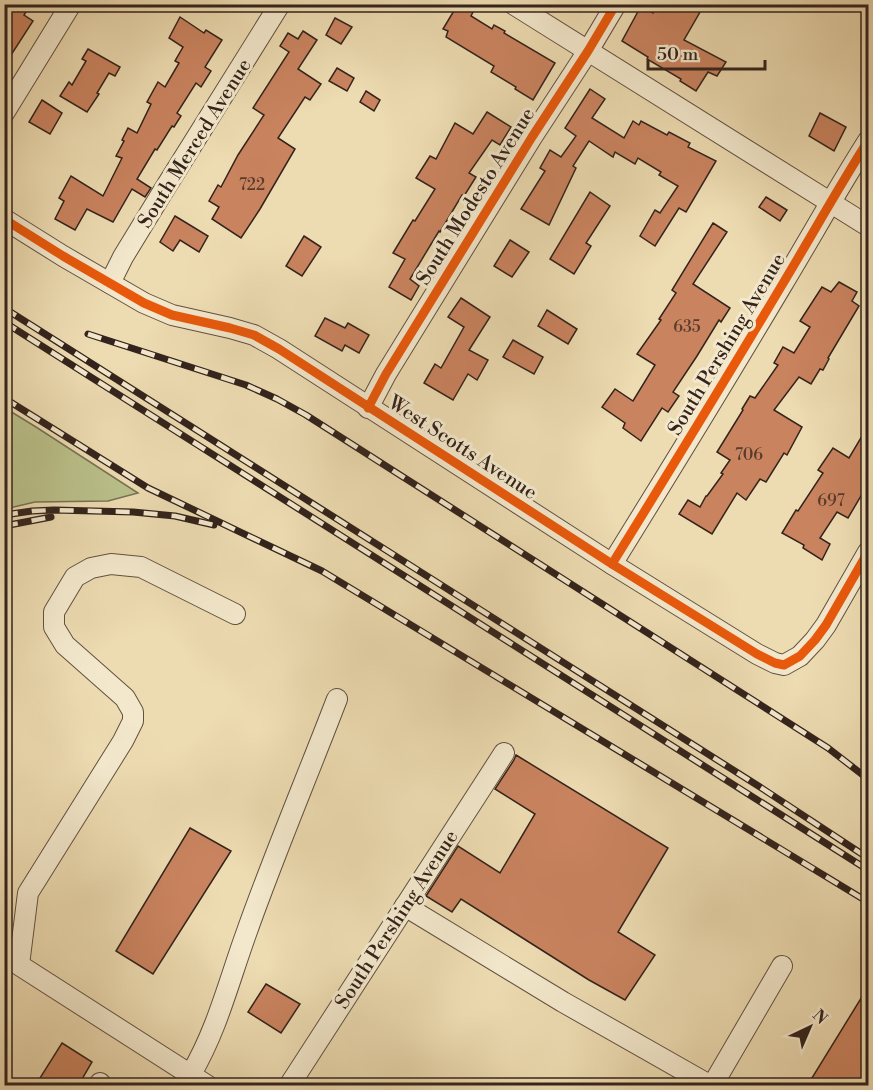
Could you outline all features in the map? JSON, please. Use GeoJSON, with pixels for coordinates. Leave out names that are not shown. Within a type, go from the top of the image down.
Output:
{"type":"FeatureCollection","features":[{"type":"Feature","properties":{"kind":"street"},"geometry":{"type":"LineString","coordinates":[[4,113],[71,4]]}},
{"type":"Feature","properties":{"kind":"street","name":"South Merced Avenue"},"geometry":{"type":"LineString","coordinates":[[110,283],[156,202],[280,4]]}},
{"type":"Feature","properties":{"kind":"street"},"geometry":{"type":"LineString","coordinates":[[513,4],[868,226]]}},
{"type":"Feature","properties":{"kind":"street","name":"South Modesto Avenue"},"geometry":{"type":"LineString","coordinates":[[368,408],[386,374],[616,4]]}},
{"type":"Feature","properties":{"kind":"street","name":"South Pershing Avenue"},"geometry":{"type":"LineString","coordinates":[[612,564],[868,141]]}},
{"type":"Feature","properties":{"kind":"street","name":"West Scotts Avenue"},"geometry":{"type":"LineString","coordinates":[[4,219],[144,303],[172,315],[254,336],[279,349],[612,564],[775,663],[783,665],[800,656],[815,640],[826,626],[868,552]]}},
{"type":"Feature","properties":{"kind":"street"},"geometry":{"type":"LineString","coordinates":[[208,1086],[19,965],[28,893],[123,741],[132,721],[133,712],[125,698],[65,645],[54,627],[54,612],[75,577],[91,568],[111,564],[141,567],[235,614]]}},
{"type":"Feature","properties":{"kind":"street"},"geometry":{"type":"LineString","coordinates":[[191,1074],[201,1057],[218,1016],[246,934],[337,699]]}},
{"type":"Feature","properties":{"kind":"street","name":"South Pershing Avenue"},"geometry":{"type":"LineString","coordinates":[[289,1086],[504,753]]}},
{"type":"Feature","properties":{"kind":"street"},"geometry":{"type":"LineString","coordinates":[[405,906],[563,1002],[711,1086],[782,966]]}},
{"type":"Feature","properties":{"kind":"green space"},"geometry":{"type":"Polygon","coordinates":[[[5,408],[138,493],[108,501],[35,502],[5,509],[5,408]]]}},
{"type":"Feature","properties":{"kind":"building"},"geometry":{"type":"Polygon","coordinates":[[[4,4],[31,4],[24,15],[33,21],[4,66],[4,4]]]}},
{"type":"Feature","properties":{"kind":"building"},"geometry":{"type":"Polygon","coordinates":[[[458,4],[473,12],[471,16],[492,29],[494,25],[555,63],[533,100],[491,72],[494,66],[446,37],[448,31],[443,29],[458,4]]]}},
{"type":"Feature","properties":{"kind":"building"},"geometry":{"type":"Polygon","coordinates":[[[658,4],[700,4],[696,10],[700,12],[684,40],[726,62],[717,76],[708,72],[696,91],[622,41],[641,6],[653,13],[658,4]]]}},
{"type":"Feature","properties":{"kind":"building"},"geometry":{"type":"Polygon","coordinates":[[[180,17],[204,33],[206,30],[222,40],[205,67],[211,71],[201,87],[196,83],[177,113],[181,116],[157,150],[155,149],[137,179],[151,188],[145,197],[132,189],[113,222],[87,209],[75,230],[55,219],[64,201],[59,198],[71,176],[103,196],[122,158],[116,156],[128,128],[137,133],[151,104],[147,102],[158,82],[165,87],[179,63],[175,61],[183,47],[169,38],[180,17]]]}},
{"type":"Feature","properties":{"kind":"building"},"geometry":{"type":"Polygon","coordinates":[[[335,18],[352,27],[341,44],[326,35],[335,18]]]}},
{"type":"Feature","properties":{"kind":"building"},"geometry":{"type":"Polygon","coordinates":[[[303,31],[317,40],[298,69],[321,84],[310,100],[305,97],[278,138],[295,149],[241,238],[212,219],[219,207],[209,201],[218,185],[221,187],[238,155],[264,115],[253,108],[289,52],[280,46],[288,33],[298,39],[303,31]]]}},
{"type":"Feature","properties":{"kind":"building"},"geometry":{"type":"Polygon","coordinates":[[[88,49],[120,67],[115,76],[109,73],[87,112],[60,96],[69,82],[72,85],[86,61],[82,59],[88,49]]]}},
{"type":"Feature","properties":{"kind":"building"},"geometry":{"type":"Polygon","coordinates":[[[337,68],[354,78],[347,91],[329,81],[337,68]]]}},
{"type":"Feature","properties":{"kind":"building"},"geometry":{"type":"Polygon","coordinates":[[[590,89],[605,99],[592,118],[624,138],[633,121],[639,125],[641,121],[667,135],[669,132],[690,143],[688,147],[716,161],[686,212],[679,208],[655,246],[640,236],[655,210],[660,213],[678,186],[659,175],[661,172],[638,158],[635,164],[615,152],[613,157],[589,141],[573,166],[576,168],[549,225],[521,209],[545,171],[540,168],[550,150],[561,157],[576,136],[565,128],[590,89]]]}},
{"type":"Feature","properties":{"kind":"building"},"geometry":{"type":"Polygon","coordinates":[[[366,91],[380,100],[374,111],[360,102],[366,91]]]}},
{"type":"Feature","properties":{"kind":"building"},"geometry":{"type":"Polygon","coordinates":[[[42,100],[62,113],[50,134],[29,122],[42,100]]]}},
{"type":"Feature","properties":{"kind":"building"},"geometry":{"type":"Polygon","coordinates":[[[487,112],[511,127],[500,145],[492,140],[469,173],[476,177],[464,196],[462,195],[410,279],[419,286],[411,300],[389,287],[405,259],[393,253],[435,189],[416,178],[430,156],[436,159],[455,123],[473,134],[487,112]]]}},
{"type":"Feature","properties":{"kind":"building"},"geometry":{"type":"Polygon","coordinates":[[[820,113],[846,127],[834,151],[809,136],[820,113]]]}},
{"type":"Feature","properties":{"kind":"building"},"geometry":{"type":"Polygon","coordinates":[[[590,192],[610,206],[586,243],[591,246],[574,274],[550,259],[590,192]]]}},
{"type":"Feature","properties":{"kind":"building"},"geometry":{"type":"Polygon","coordinates":[[[766,197],[787,210],[780,221],[759,207],[766,197]]]}},
{"type":"Feature","properties":{"kind":"building"},"geometry":{"type":"Polygon","coordinates":[[[175,216],[208,236],[199,252],[180,240],[173,251],[160,242],[175,216]]]}},
{"type":"Feature","properties":{"kind":"building"},"geometry":{"type":"Polygon","coordinates":[[[713,223],[727,232],[693,284],[730,308],[721,322],[719,320],[673,392],[679,396],[668,412],[662,408],[641,441],[623,428],[625,423],[602,407],[615,389],[633,401],[655,365],[637,354],[661,320],[659,319],[676,293],[672,290],[713,223]]]}},
{"type":"Feature","properties":{"kind":"building"},"geometry":{"type":"Polygon","coordinates":[[[304,236],[321,247],[302,276],[286,266],[304,236]]]}},
{"type":"Feature","properties":{"kind":"building"},"geometry":{"type":"Polygon","coordinates":[[[510,240],[529,252],[512,277],[494,266],[510,240]]]}},
{"type":"Feature","properties":{"kind":"building"},"geometry":{"type":"Polygon","coordinates":[[[839,282],[857,292],[852,301],[859,306],[823,370],[820,369],[811,384],[799,377],[774,410],[802,427],[787,455],[784,453],[766,482],[760,479],[746,500],[737,493],[712,534],[679,514],[688,500],[700,507],[723,474],[721,473],[730,460],[717,452],[742,409],[750,396],[755,398],[778,365],[774,363],[783,347],[794,353],[810,327],[800,321],[822,287],[831,292],[839,282]]]}},
{"type":"Feature","properties":{"kind":"building"},"geometry":{"type":"Polygon","coordinates":[[[461,298],[490,317],[469,350],[488,360],[477,380],[468,374],[453,400],[424,383],[435,364],[441,368],[464,327],[448,317],[461,298]]]}},
{"type":"Feature","properties":{"kind":"building"},"geometry":{"type":"Polygon","coordinates":[[[547,310],[577,329],[568,344],[538,326],[547,310]]]}},
{"type":"Feature","properties":{"kind":"building"},"geometry":{"type":"Polygon","coordinates":[[[325,318],[345,328],[348,323],[369,335],[359,353],[345,345],[342,351],[315,336],[325,318]]]}},
{"type":"Feature","properties":{"kind":"building"},"geometry":{"type":"Polygon","coordinates":[[[513,340],[543,357],[534,374],[503,357],[513,340]]]}},
{"type":"Feature","properties":{"kind":"building"},"geometry":{"type":"Polygon","coordinates":[[[868,426],[868,484],[848,518],[837,512],[820,538],[830,544],[822,560],[803,548],[804,545],[782,533],[823,473],[818,470],[833,448],[849,458],[868,426]]]}},
{"type":"Feature","properties":{"kind":"building"},"geometry":{"type":"Polygon","coordinates":[[[516,755],[668,848],[618,932],[655,955],[625,1000],[589,980],[461,899],[452,912],[426,896],[458,846],[500,873],[535,814],[495,789],[516,755]]]}},
{"type":"Feature","properties":{"kind":"building"},"geometry":{"type":"Polygon","coordinates":[[[190,828],[231,851],[153,974],[116,951],[190,828]]]}},
{"type":"Feature","properties":{"kind":"building"},"geometry":{"type":"Polygon","coordinates":[[[266,984],[300,1004],[281,1033],[248,1012],[266,984]]]}},
{"type":"Feature","properties":{"kind":"building"},"geometry":{"type":"Polygon","coordinates":[[[868,987],[868,1086],[807,1086],[868,987]]]}},
{"type":"Feature","properties":{"kind":"building"},"geometry":{"type":"Polygon","coordinates":[[[62,1043],[92,1062],[78,1086],[35,1086],[62,1043]]]}},
{"type":"Feature","properties":{"kind":"railway"},"geometry":{"type":"LineString","coordinates":[[4,308],[760,787],[868,858]]}},
{"type":"Feature","properties":{"kind":"railway"},"geometry":{"type":"LineString","coordinates":[[4,322],[868,870]]}},
{"type":"Feature","properties":{"kind":"railway"},"geometry":{"type":"LineString","coordinates":[[88,334],[246,385],[306,415],[828,748],[868,779]]}},
{"type":"Feature","properties":{"kind":"railway"},"geometry":{"type":"LineString","coordinates":[[4,398],[148,488],[322,571],[868,902]]}},
{"type":"Feature","properties":{"kind":"railway"},"geometry":{"type":"LineString","coordinates":[[4,515],[54,510],[133,512],[175,516],[214,525]]}},
{"type":"Feature","properties":{"kind":"railway"},"geometry":{"type":"LineString","coordinates":[[4,526],[51,517]]}},
{"type":"Feature","properties":{"kind":"cycle path"},"geometry":{"type":"LineString","coordinates":[[368,408],[386,374],[616,4]]}},
{"type":"Feature","properties":{"kind":"cycle path"},"geometry":{"type":"LineString","coordinates":[[612,564],[868,141]]}},
{"type":"Feature","properties":{"kind":"cycle path"},"geometry":{"type":"LineString","coordinates":[[4,219],[144,303],[172,315],[254,335],[279,349],[612,564],[775,663],[784,665],[800,656],[815,640],[868,552]]}}]}
